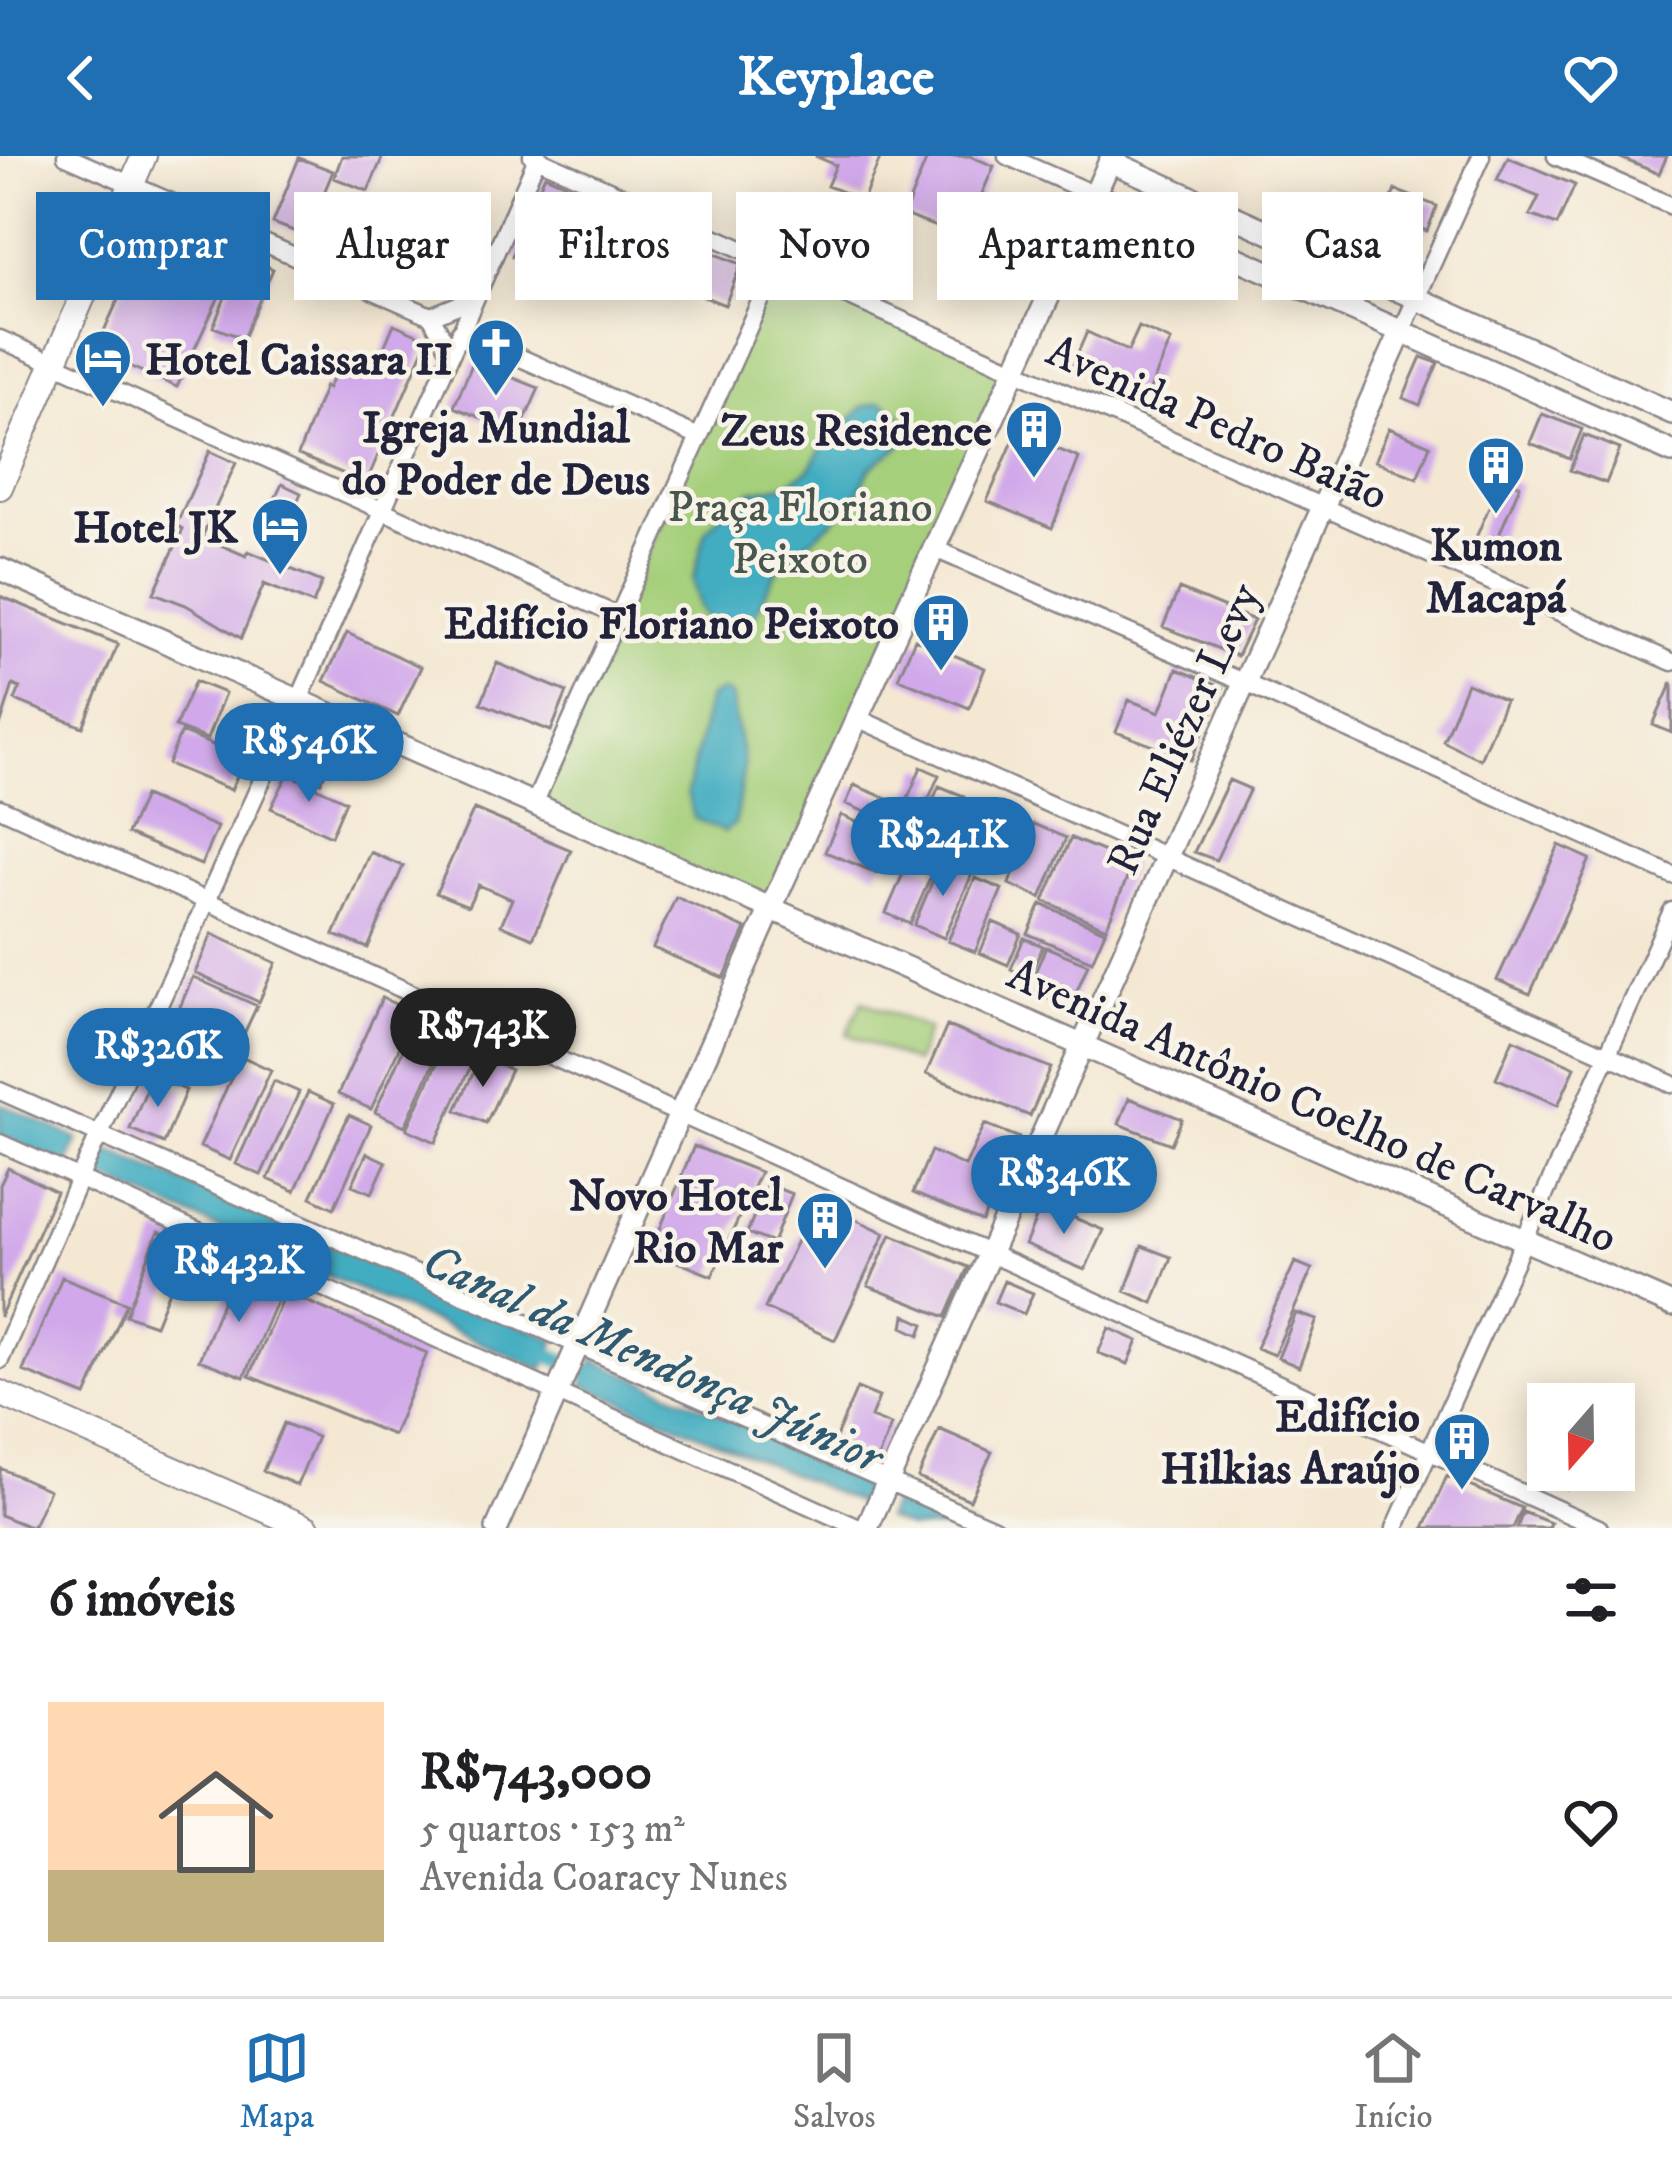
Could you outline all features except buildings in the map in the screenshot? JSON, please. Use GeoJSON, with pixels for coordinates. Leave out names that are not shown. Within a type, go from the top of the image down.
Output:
{"type":"FeatureCollection","features":[{"type":"Feature","properties":{"kind":"main road"},"geometry":{"type":"LineString","coordinates":[[0,487],[144,156]]}},
{"type":"Feature","properties":{"kind":"main road"},"geometry":{"type":"LineString","coordinates":[[0,1393],[308,1528]]}},
{"type":"Feature","properties":{"kind":"street"},"geometry":{"type":"LineString","coordinates":[[65,156],[431,316],[451,353]]}},
{"type":"Feature","properties":{"kind":"street"},"geometry":{"type":"LineString","coordinates":[[1007,156],[1087,192]]}},
{"type":"Feature","properties":{"kind":"street","name":"Rua Eliézer Levy"},"geometry":{"type":"LineString","coordinates":[[1423,281],[1480,156]]}},
{"type":"Feature","properties":{"kind":"street"},"geometry":{"type":"LineString","coordinates":[[1556,156],[1672,206]]}},
{"type":"Feature","properties":{"kind":"street"},"geometry":{"type":"LineString","coordinates":[[491,261],[536,157]]}},
{"type":"Feature","properties":{"kind":"street","name":"Avenida Pedro Baião"},"geometry":{"type":"LineString","coordinates":[[536,157],[736,247]]}},
{"type":"Feature","properties":{"kind":"street"},"geometry":{"type":"LineString","coordinates":[[1095,192],[1106,158],[1262,230]]}},
{"type":"Feature","properties":{"kind":"street"},"geometry":{"type":"LineString","coordinates":[[1252,266],[1262,239]]}},
{"type":"Feature","properties":{"kind":"street"},"geometry":{"type":"LineString","coordinates":[[1238,260],[1672,452]]}},
{"type":"Feature","properties":{"kind":"street"},"geometry":{"type":"LineString","coordinates":[[431,316],[470,300]]}},
{"type":"Feature","properties":{"kind":"street"},"geometry":{"type":"LineString","coordinates":[[0,1360],[474,300]]}},
{"type":"Feature","properties":{"kind":"street"},"geometry":{"type":"LineString","coordinates":[[534,804],[761,300]]}},
{"type":"Feature","properties":{"kind":"street","name":"Avenida Pedro Baião"},"geometry":{"type":"LineString","coordinates":[[857,300],[1672,662]]}},
{"type":"Feature","properties":{"kind":"street"},"geometry":{"type":"LineString","coordinates":[[497,1528],[1047,300]]}},
{"type":"Feature","properties":{"kind":"street","name":"Rua Eliézer Levy"},"geometry":{"type":"LineString","coordinates":[[867,1523],[1414,300]]}},
{"type":"Feature","properties":{"kind":"street"},"geometry":{"type":"LineString","coordinates":[[1419,300],[1672,413]]}},
{"type":"Feature","properties":{"kind":"street"},"geometry":{"type":"LineString","coordinates":[[460,332],[699,437]]}},
{"type":"Feature","properties":{"kind":"street"},"geometry":{"type":"LineString","coordinates":[[0,339],[618,616]]}},
{"type":"Feature","properties":{"kind":"street"},"geometry":{"type":"LineString","coordinates":[[1539,392],[1553,360]]}},
{"type":"Feature","properties":{"kind":"street"},"geometry":{"type":"LineString","coordinates":[[935,549],[1245,682],[1672,875]]}},
{"type":"Feature","properties":{"kind":"street","name":"Avenida Antônio Coelho de Carvalho"},"geometry":{"type":"LineString","coordinates":[[0,568],[1672,1306]]}},
{"type":"Feature","properties":{"kind":"street"},"geometry":{"type":"LineString","coordinates":[[857,718],[1672,1084]]}},
{"type":"Feature","properties":{"kind":"street"},"geometry":{"type":"LineString","coordinates":[[0,808],[1599,1528]]}},
{"type":"Feature","properties":{"kind":"street"},"geometry":{"type":"LineString","coordinates":[[1395,1528],[1672,911]]}},
{"type":"Feature","properties":{"kind":"street"},"geometry":{"type":"LineString","coordinates":[[0,1091],[97,1139],[886,1487],[994,1528]]}},
{"type":"Feature","properties":{"kind":"street"},"geometry":{"type":"LineString","coordinates":[[0,1143],[81,1174],[867,1523]]}},
{"type":"Feature","properties":{"kind":"green space","name":"Praça Floriano Peixoto"},"geometry":{"type":"Polygon","coordinates":[[[761,300],[858,300],[1015,370],[771,908],[534,804],[761,300]]]}},
{"type":"Feature","properties":{"kind":"green space"},"geometry":{"type":"Polygon","coordinates":[[[862,1001],[928,1029],[915,1063],[847,1034],[862,1001]]]}},
{"type":"Feature","properties":{"kind":"water"},"geometry":{"type":"Polygon","coordinates":[[[881,402],[897,411],[906,426],[900,446],[870,468],[858,493],[833,522],[781,563],[752,619],[740,630],[712,625],[699,608],[693,580],[706,530],[752,491],[784,485],[809,470],[822,448],[863,407],[881,402]]]}},
{"type":"Feature","properties":{"kind":"water"},"geometry":{"type":"Polygon","coordinates":[[[722,691],[731,696],[744,765],[735,824],[724,832],[694,818],[687,793],[709,697],[722,691]]]}},
{"type":"Feature","properties":{"kind":"water"},"geometry":{"type":"Polygon","coordinates":[[[0,1103],[78,1139],[67,1166],[0,1135],[0,1103]]]}},
{"type":"Feature","properties":{"kind":"water"},"geometry":{"type":"Polygon","coordinates":[[[106,1149],[556,1340],[543,1370],[92,1173],[106,1149]]]}},
{"type":"Feature","properties":{"kind":"water"},"geometry":{"type":"Polygon","coordinates":[[[594,1359],[870,1480],[859,1503],[583,1385],[594,1359]]]}},
{"type":"Feature","properties":{"kind":"water"},"geometry":{"type":"Polygon","coordinates":[[[896,1493],[973,1528],[909,1528],[885,1519],[896,1493]]]}},
{"type":"Feature","properties":{"kind":"waterway","name":"Canal da Mendonça Júnior"},"geometry":{"type":"LineString","coordinates":[[533,1348],[608,1381]]}},
{"type":"Feature","properties":{"kind":"place","name":"Igreja Mundial do Poder de Deus"},"geometry":{"type":"Point","coordinates":[496,398]}},
{"type":"Feature","properties":{"kind":"place","name":"Hotel Caissara II"},"geometry":{"type":"Point","coordinates":[103,409]}},
{"type":"Feature","properties":{"kind":"place","name":"Zeus Residence"},"geometry":{"type":"Point","coordinates":[1034,480]}},
{"type":"Feature","properties":{"kind":"place","name":"Kumon Macapá"},"geometry":{"type":"Point","coordinates":[1496,516]}},
{"type":"Feature","properties":{"kind":"place","name":"Hotel JK"},"geometry":{"type":"Point","coordinates":[280,577]}},
{"type":"Feature","properties":{"kind":"place","name":"Edifício Floriano Peixoto"},"geometry":{"type":"Point","coordinates":[941,673]}},
{"type":"Feature","properties":{"kind":"place","name":"Novo Hotel Rio Mar"},"geometry":{"type":"Point","coordinates":[825,1271]}},
{"type":"Feature","properties":{"kind":"place","name":"Edifício Hilkias Araújo"},"geometry":{"type":"Point","coordinates":[1462,1492]}}]}
